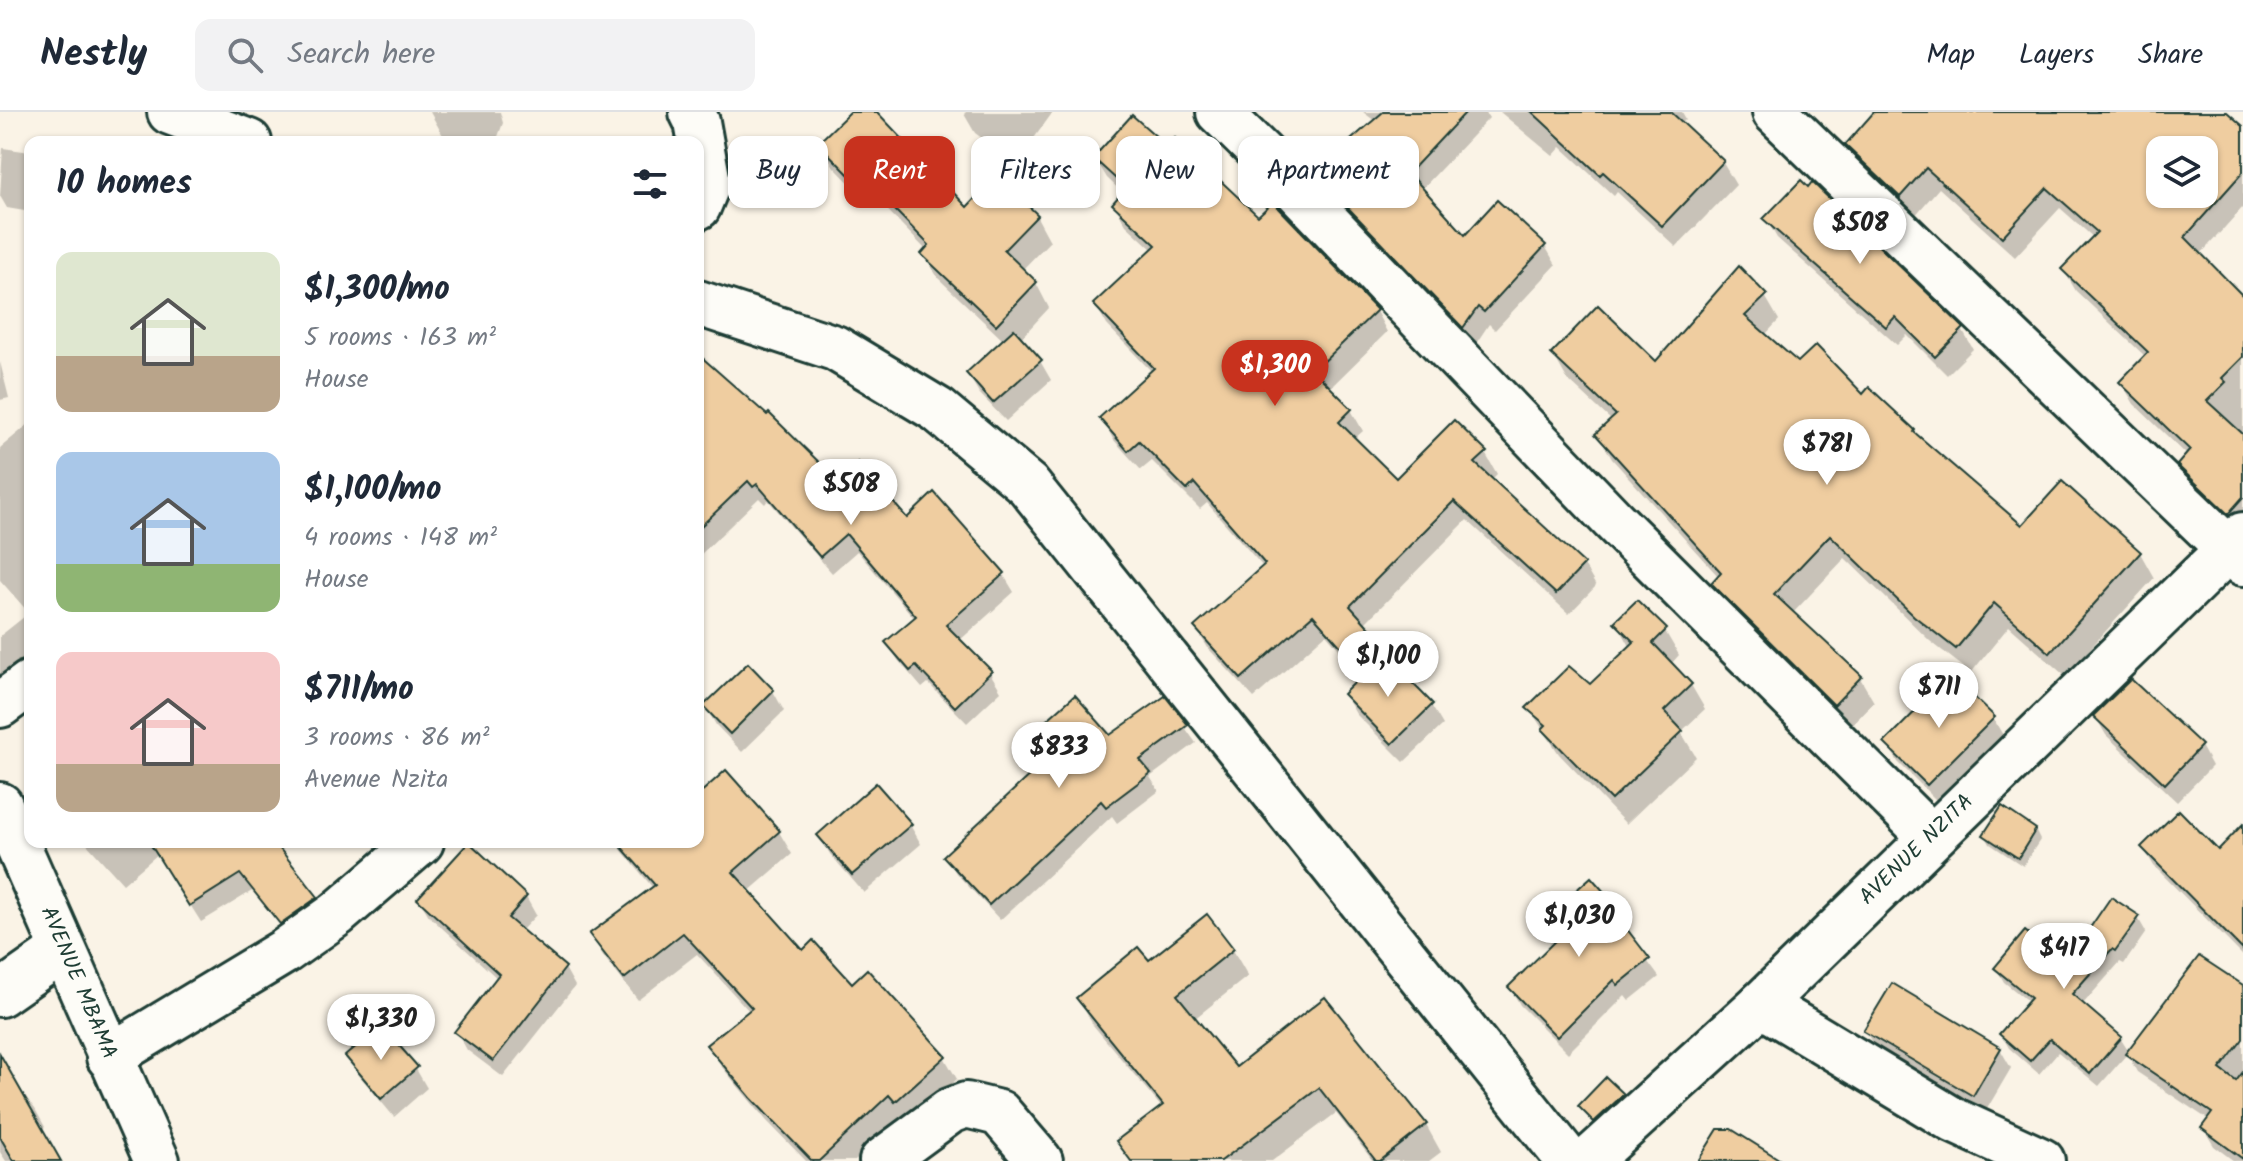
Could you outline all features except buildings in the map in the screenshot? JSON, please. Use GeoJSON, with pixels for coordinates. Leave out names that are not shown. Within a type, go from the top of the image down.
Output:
{"type":"FeatureCollection","features":[{"type":"Feature","properties":{"kind":"street"},"geometry":{"type":"LineString","coordinates":[[170,112],[233,136]]}},
{"type":"Feature","properties":{"kind":"street"},"geometry":{"type":"LineString","coordinates":[[692,112],[700,136]]}},
{"type":"Feature","properties":{"kind":"street"},"geometry":{"type":"LineString","coordinates":[[1219,112],[1613,520],[1930,836]]}},
{"type":"Feature","properties":{"kind":"street"},"geometry":{"type":"LineString","coordinates":[[1775,112],[2238,550]]}},
{"type":"Feature","properties":{"kind":"street"},"geometry":{"type":"LineString","coordinates":[[704,161],[708,183],[704,193]]}},
{"type":"Feature","properties":{"kind":"street"},"geometry":{"type":"LineString","coordinates":[[704,305],[835,348],[938,410],[1028,485],[1569,1161]]}},
{"type":"Feature","properties":{"kind":"street","name":"AVENUE NZITA"},"geometry":{"type":"LineString","coordinates":[[1588,1161],[1761,1004],[1930,836],[2238,550]]}},
{"type":"Feature","properties":{"kind":"street"},"geometry":{"type":"LineString","coordinates":[[0,705],[24,687]]}},
{"type":"Feature","properties":{"kind":"street","name":"AVENUE MBAMA"},"geometry":{"type":"LineString","coordinates":[[0,805],[157,1161]]}},
{"type":"Feature","properties":{"kind":"street"},"geometry":{"type":"LineString","coordinates":[[109,1057],[285,951],[337,914],[414,848]]}},
{"type":"Feature","properties":{"kind":"street"},"geometry":{"type":"LineString","coordinates":[[0,994],[63,950]]}},
{"type":"Feature","properties":{"kind":"street"},"geometry":{"type":"LineString","coordinates":[[1761,1004],[1953,1120],[2042,1161]]}},
{"type":"Feature","properties":{"kind":"street"},"geometry":{"type":"LineString","coordinates":[[882,1161],[950,1111],[966,1105],[999,1113],[1040,1161]]}}]}
